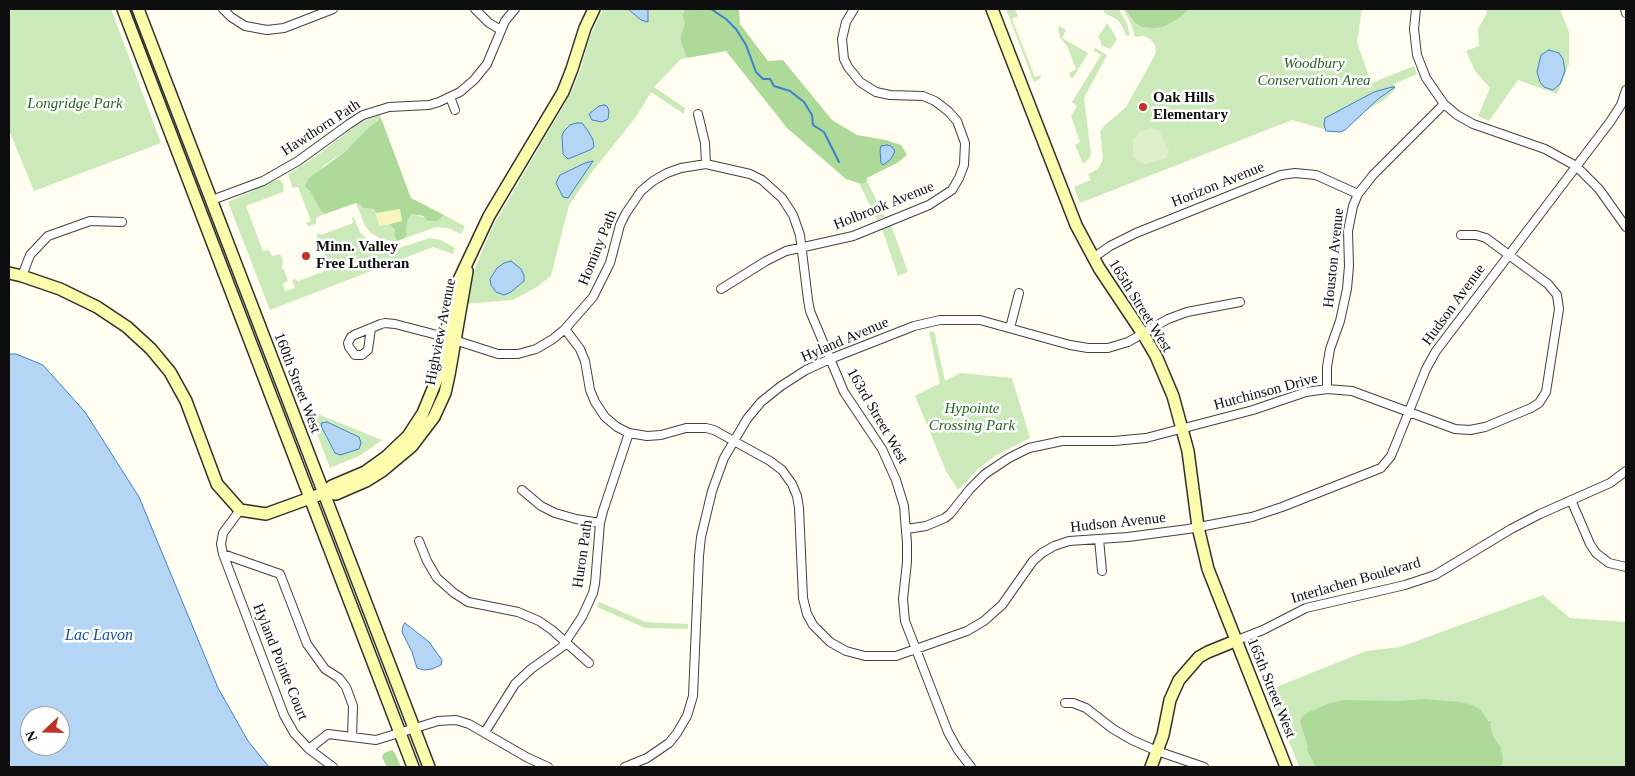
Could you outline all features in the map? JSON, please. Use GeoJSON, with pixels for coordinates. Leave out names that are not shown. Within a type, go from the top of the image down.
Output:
{"type":"FeatureCollection","features":[{"type":"Feature","properties":{"kind":"street","name":"160th Street West"},"geometry":{"type":"LineString","coordinates":[[123,9],[414,767]]}},
{"type":"Feature","properties":{"kind":"street","name":"160th Street West"},"geometry":{"type":"LineString","coordinates":[[138,9],[429,767]]}},
{"type":"Feature","properties":{"kind":"street"},"geometry":{"type":"LineString","coordinates":[[223,9],[245,26],[267,30],[284,28],[332,9]]}},
{"type":"Feature","properties":{"kind":"street"},"geometry":{"type":"LineString","coordinates":[[475,9],[488,23],[502,30]]}},
{"type":"Feature","properties":{"kind":"street","name":"Hawthorn Path"},"geometry":{"type":"LineString","coordinates":[[212,200],[262,181],[298,161],[363,115],[389,107],[429,105],[450,98],[467,87],[482,72],[493,54],[506,21],[515,9]]}},
{"type":"Feature","properties":{"kind":"street","name":"Holbrook Avenue"},"geometry":{"type":"LineString","coordinates":[[721,289],[777,255],[802,247],[853,236],[929,205],[952,190],[959,178],[964,164],[966,149],[964,137],[957,121],[948,111],[936,101],[923,96],[890,95],[876,92],[852,75],[844,59],[842,40],[846,22],[854,9]]}},
{"type":"Feature","properties":{"kind":"street","name":"165th Street West"},"geometry":{"type":"LineString","coordinates":[[992,9],[1068,207],[1093,258],[1143,334],[1168,384],[1183,428],[1191,468],[1198,527],[1208,569],[1286,767]]}},
{"type":"Feature","properties":{"kind":"street"},"geometry":{"type":"LineString","coordinates":[[1416,9],[1414,29],[1419,62],[1431,87],[1444,104],[1457,115],[1473,124],[1545,149],[1576,166],[1599,189],[1626,227]]}},
{"type":"Feature","properties":{"kind":"street"},"geometry":{"type":"LineString","coordinates":[[1625,9],[1626,13]]}},
{"type":"Feature","properties":{"kind":"street","name":"Highview Avenue"},"geometry":{"type":"LineString","coordinates":[[240,510],[266,514],[324,493],[332,486],[374,467],[408,436],[424,413],[434,390],[450,338],[457,284],[489,216],[563,92],[590,10]]}},
{"type":"Feature","properties":{"kind":"street","name":"Hudson Avenue"},"geometry":{"type":"LineString","coordinates":[[565,329],[586,360],[590,390],[598,407],[609,421],[629,433],[654,436],[686,428],[699,427],[719,432],[777,466],[786,475],[795,489],[799,508],[803,598],[807,614],[813,625],[830,642],[851,653],[865,656],[890,657],[915,650],[967,630],[984,621],[1002,605],[1025,570],[1037,557],[1048,549],[1069,542],[1198,527],[1238,520],[1270,512],[1381,468],[1391,456],[1426,369],[1436,351],[1610,122],[1626,90]]}},
{"type":"Feature","properties":{"kind":"street"},"geometry":{"type":"LineString","coordinates":[[450,98],[455,110]]}},
{"type":"Feature","properties":{"kind":"street","name":"Houston Avenue"},"geometry":{"type":"LineString","coordinates":[[1327,389],[1327,367],[1330,349],[1340,321],[1348,289],[1348,231],[1353,206],[1358,194],[1373,175],[1444,104]]}},
{"type":"Feature","properties":{"kind":"street"},"geometry":{"type":"LineString","coordinates":[[698,114],[706,164]]}},
{"type":"Feature","properties":{"kind":"street","name":"Hominy Path"},"geometry":{"type":"LineString","coordinates":[[371,328],[390,323],[450,338],[489,352],[507,355],[518,354],[544,345],[565,329],[584,309],[599,287],[610,263],[620,225],[633,201],[641,191],[660,176],[689,166],[706,164],[750,174],[769,186],[782,198],[793,215],[802,247]]}},
{"type":"Feature","properties":{"kind":"street","name":"Horizon Avenue"},"geometry":{"type":"LineString","coordinates":[[1093,258],[1110,246],[1136,233],[1281,175],[1295,173],[1316,175],[1358,194]]}},
{"type":"Feature","properties":{"kind":"street"},"geometry":{"type":"LineString","coordinates":[[22,276],[30,255],[48,236],[90,221],[122,222]]}},
{"type":"Feature","properties":{"kind":"street"},"geometry":{"type":"LineString","coordinates":[[1461,235],[1476,235],[1486,238],[1509,255]]}},
{"type":"Feature","properties":{"kind":"street","name":"163rd Street West"},"geometry":{"type":"LineString","coordinates":[[802,247],[808,300],[830,359],[849,400],[874,435],[890,465],[901,497],[907,529],[908,562],[903,607],[907,628],[948,732],[958,750],[972,767]]}},
{"type":"Feature","properties":{"kind":"street","name":"Hutchinson Drive"},"geometry":{"type":"LineString","coordinates":[[907,529],[926,526],[944,518],[950,514],[985,474],[1009,458],[1029,448],[1062,441],[1137,440],[1260,408],[1306,392],[1327,389],[1352,391],[1454,429],[1470,430],[1485,426],[1531,408],[1539,403],[1546,392],[1559,309],[1557,295],[1548,284],[1509,255]]}},
{"type":"Feature","properties":{"kind":"street"},"geometry":{"type":"LineString","coordinates":[[9,273],[60,289],[97,307],[127,327],[152,349],[170,372],[186,401],[217,484],[240,510],[223,533],[221,544],[223,554],[280,574],[307,644],[325,669],[343,682],[348,693],[353,706],[352,737]]}},
{"type":"Feature","properties":{"kind":"street"},"geometry":{"type":"LineString","coordinates":[[1010,328],[1019,293]]}},
{"type":"Feature","properties":{"kind":"street","name":"Hyland Avenue"},"geometry":{"type":"LineString","coordinates":[[626,767],[647,758],[668,743],[681,728],[689,709],[693,696],[697,578],[701,537],[712,491],[724,458],[734,440],[752,413],[767,397],[798,375],[830,359],[914,326],[940,320],[980,320],[1070,345],[1088,348],[1108,348],[1121,345],[1168,319],[1187,312],[1240,302]]}},
{"type":"Feature","properties":{"kind":"street","name":"Huron Path"},"geometry":{"type":"LineString","coordinates":[[485,732],[524,674],[557,651],[566,642],[582,617],[593,593],[600,523],[629,433]]}},
{"type":"Feature","properties":{"kind":"street","name":"Interlachen Boulevard"},"geometry":{"type":"LineString","coordinates":[[1151,767],[1163,735],[1170,700],[1183,674],[1203,654],[1262,630],[1306,608],[1397,587],[1435,575],[1511,529],[1616,480],[1626,471]]}},
{"type":"Feature","properties":{"kind":"street"},"geometry":{"type":"LineString","coordinates":[[522,490],[541,506],[555,514],[600,523]]}},
{"type":"Feature","properties":{"kind":"street"},"geometry":{"type":"LineString","coordinates":[[1572,500],[1590,544],[1596,553],[1609,563],[1626,567]]}},
{"type":"Feature","properties":{"kind":"street"},"geometry":{"type":"LineString","coordinates":[[1099,539],[1102,571]]}},
{"type":"Feature","properties":{"kind":"street"},"geometry":{"type":"LineString","coordinates":[[419,541],[426,561],[436,578],[447,589],[461,598],[476,604],[510,610],[533,618],[546,625],[589,663]]}},
{"type":"Feature","properties":{"kind":"street","name":"Hyland Pointe Court"},"geometry":{"type":"LineString","coordinates":[[223,554],[284,715],[294,733],[309,749],[333,767]]}},
{"type":"Feature","properties":{"kind":"street"},"geometry":{"type":"LineString","coordinates":[[1064,702],[1086,708],[1119,733],[1157,751],[1204,767]]}},
{"type":"Feature","properties":{"kind":"street"},"geometry":{"type":"LineString","coordinates":[[309,749],[328,734],[376,740],[438,721],[456,720],[485,732],[528,758],[548,767]]}},
{"type":"Feature","properties":{"kind":"green space","name":"Longridge Park"},"geometry":{"type":"Polygon","coordinates":[[[9,9],[111,9],[161,143],[34,191],[9,130],[9,9]]]}},
{"type":"Feature","properties":{"kind":"green space"},"geometry":{"type":"Polygon","coordinates":[[[603,9],[628,9],[647,22],[648,9],[685,9],[682,16],[685,23],[681,43],[687,58],[681,59],[654,87],[685,108],[684,114],[651,92],[636,117],[592,172],[569,205],[551,276],[537,287],[513,300],[464,304],[472,275],[493,226],[570,95],[580,71],[591,34],[603,9]],[[497,268],[490,279],[514,290],[524,281],[524,275],[497,268]]]}},
{"type":"Feature","properties":{"kind":"green space"},"geometry":{"type":"Polygon","coordinates":[[[685,9],[739,9],[740,24],[768,61],[783,60],[832,120],[857,135],[886,140],[901,145],[907,155],[897,163],[867,178],[866,182],[862,184],[846,179],[787,128],[726,51],[687,58],[681,43],[681,35],[685,23],[682,16],[685,9]]]}},
{"type":"Feature","properties":{"kind":"green space"},"geometry":{"type":"Polygon","coordinates":[[[1006,9],[1015,9],[1018,16],[1012,19],[1035,77],[1041,75],[1040,79],[1034,82],[1006,9]]]}},
{"type":"Feature","properties":{"kind":"green space"},"geometry":{"type":"Polygon","coordinates":[[[1105,9],[1119,9],[1127,24],[1130,35],[1126,36],[1118,20],[1103,12],[1105,9]]]}},
{"type":"Feature","properties":{"kind":"green space","name":"Woodbury Conservation Area"},"geometry":{"type":"Polygon","coordinates":[[[1123,9],[1125,9],[1134,22],[1170,22],[1178,19],[1190,9],[1362,9],[1357,42],[1371,83],[1414,66],[1417,74],[1394,84],[1396,89],[1384,100],[1331,131],[1292,120],[1080,203],[1074,187],[1091,180],[1088,174],[1098,169],[1101,164],[1103,157],[1100,131],[1126,107],[1156,53],[1155,45],[1150,39],[1144,36],[1135,37],[1123,9]]]}},
{"type":"Feature","properties":{"kind":"green space"},"geometry":{"type":"Polygon","coordinates":[[[1125,9],[1190,9],[1178,19],[1162,27],[1154,28],[1142,27],[1134,22],[1125,9]]]}},
{"type":"Feature","properties":{"kind":"green space"},"geometry":{"type":"Polygon","coordinates":[[[1487,9],[1560,9],[1569,32],[1569,64],[1557,94],[1518,80],[1489,121],[1478,116],[1490,88],[1475,71],[1466,51],[1479,46],[1478,29],[1486,15],[1487,9]]]}},
{"type":"Feature","properties":{"kind":"green space"},"geometry":{"type":"Polygon","coordinates":[[[1107,23],[1117,40],[1110,49],[1101,45],[1098,37],[1107,23]]]}},
{"type":"Feature","properties":{"kind":"green space"},"geometry":{"type":"Polygon","coordinates":[[[1060,26],[1066,30],[1062,38],[1088,53],[1073,78],[1070,77],[1069,73],[1076,69],[1067,46],[1060,37],[1058,28],[1060,26]]]}},
{"type":"Feature","properties":{"kind":"green space"},"geometry":{"type":"Polygon","coordinates":[[[1095,48],[1107,55],[1084,98],[1091,154],[1089,159],[1083,164],[1075,145],[1080,142],[1071,116],[1077,106],[1072,102],[1101,55],[1093,50],[1095,48]]]}},
{"type":"Feature","properties":{"kind":"green space"},"geometry":{"type":"Polygon","coordinates":[[[380,115],[381,118],[368,128],[346,151],[323,166],[310,191],[320,210],[325,214],[316,218],[316,224],[308,226],[306,223],[311,221],[298,187],[292,187],[288,174],[315,157],[354,127],[380,115]]]}},
{"type":"Feature","properties":{"kind":"green space"},"geometry":{"type":"Polygon","coordinates":[[[381,118],[411,198],[444,215],[438,221],[428,221],[423,216],[412,214],[408,219],[407,235],[397,241],[394,235],[395,230],[389,224],[402,221],[400,210],[376,213],[374,209],[363,208],[360,204],[356,203],[325,214],[320,210],[310,191],[305,186],[309,178],[346,151],[368,128],[381,118]]]}},
{"type":"Feature","properties":{"kind":"green space"},"geometry":{"type":"Polygon","coordinates":[[[1151,128],[1159,131],[1169,151],[1166,158],[1145,164],[1139,162],[1133,156],[1133,140],[1140,132],[1151,128]]]}},
{"type":"Feature","properties":{"kind":"green space"},"geometry":{"type":"Polygon","coordinates":[[[866,179],[885,217],[877,220],[859,183],[862,184],[866,179]]]}},
{"type":"Feature","properties":{"kind":"green space"},"geometry":{"type":"Polygon","coordinates":[[[276,180],[282,182],[283,192],[246,206],[263,251],[269,250],[272,256],[280,254],[283,261],[282,270],[284,269],[288,281],[283,284],[285,291],[295,288],[292,280],[296,279],[298,281],[328,270],[330,264],[320,243],[316,239],[318,239],[316,235],[318,233],[321,235],[353,223],[352,217],[360,232],[382,248],[396,249],[430,238],[441,240],[455,248],[453,254],[433,247],[270,310],[228,202],[276,180]]]}},
{"type":"Feature","properties":{"kind":"green space"},"geometry":{"type":"Polygon","coordinates":[[[356,203],[360,204],[363,208],[374,209],[380,226],[389,224],[395,230],[394,235],[397,241],[382,240],[371,233],[365,226],[356,203]]]}},
{"type":"Feature","properties":{"kind":"green space"},"geometry":{"type":"Polygon","coordinates":[[[412,214],[438,221],[444,215],[465,226],[461,234],[448,228],[436,227],[403,239],[407,235],[408,219],[412,214]]]}},
{"type":"Feature","properties":{"kind":"green space"},"geometry":{"type":"Polygon","coordinates":[[[891,225],[908,272],[898,276],[882,229],[891,225]]]}},
{"type":"Feature","properties":{"kind":"green space","name":"Hypointe Crossing Park"},"geometry":{"type":"Polygon","coordinates":[[[934,331],[945,381],[960,373],[1012,378],[1030,438],[995,456],[979,468],[958,490],[946,471],[915,396],[940,383],[929,332],[934,331]]]}},
{"type":"Feature","properties":{"kind":"green space"},"geometry":{"type":"Polygon","coordinates":[[[961,401],[967,414],[954,420],[948,407],[961,401]]]}},
{"type":"Feature","properties":{"kind":"green space"},"geometry":{"type":"Polygon","coordinates":[[[308,410],[382,440],[361,455],[330,468],[308,410]],[[327,422],[325,436],[335,453],[352,452],[352,433],[327,422]]]}},
{"type":"Feature","properties":{"kind":"green space"},"geometry":{"type":"Polygon","coordinates":[[[1543,595],[1570,618],[1626,622],[1626,767],[1299,767],[1269,690],[1366,651],[1400,647],[1543,595]]]}},
{"type":"Feature","properties":{"kind":"green space"},"geometry":{"type":"Polygon","coordinates":[[[599,602],[646,622],[688,624],[688,629],[645,628],[597,607],[599,602]]]}},
{"type":"Feature","properties":{"kind":"green space"},"geometry":{"type":"Polygon","coordinates":[[[1425,699],[1459,702],[1472,705],[1481,710],[1488,721],[1491,721],[1490,726],[1494,738],[1501,748],[1503,759],[1501,767],[1316,767],[1307,750],[1308,747],[1300,722],[1302,717],[1330,703],[1344,700],[1398,701],[1425,699]]]}},
{"type":"Feature","properties":{"kind":"green space"},"geometry":{"type":"Polygon","coordinates":[[[392,750],[401,767],[387,767],[382,757],[384,753],[392,750]]]}},
{"type":"Feature","properties":{"kind":"sand"},"geometry":{"type":"Polygon","coordinates":[[[400,209],[402,221],[380,226],[376,213],[400,209]]]}},
{"type":"Feature","properties":{"kind":"water"},"geometry":{"type":"Polygon","coordinates":[[[628,9],[648,9],[648,22],[641,20],[628,9]]]}},
{"type":"Feature","properties":{"kind":"water"},"geometry":{"type":"Polygon","coordinates":[[[1549,50],[1559,53],[1563,59],[1565,71],[1560,84],[1553,90],[1544,87],[1540,82],[1537,72],[1541,55],[1549,50]]]}},
{"type":"Feature","properties":{"kind":"water"},"geometry":{"type":"Polygon","coordinates":[[[1395,87],[1378,99],[1345,130],[1340,132],[1326,131],[1324,125],[1325,118],[1374,92],[1395,87]]]}},
{"type":"Feature","properties":{"kind":"water"},"geometry":{"type":"Polygon","coordinates":[[[599,106],[607,106],[609,111],[608,119],[602,122],[592,120],[589,114],[599,106]]]}},
{"type":"Feature","properties":{"kind":"water"},"geometry":{"type":"Polygon","coordinates":[[[582,123],[588,131],[593,140],[594,147],[568,159],[563,154],[562,136],[570,125],[582,123]]]}},
{"type":"Feature","properties":{"kind":"water"},"geometry":{"type":"Polygon","coordinates":[[[881,146],[891,146],[895,151],[891,159],[883,165],[881,163],[880,150],[881,146]]]}},
{"type":"Feature","properties":{"kind":"water"},"geometry":{"type":"Polygon","coordinates":[[[593,161],[568,198],[563,197],[556,183],[560,175],[593,161]]]}},
{"type":"Feature","properties":{"kind":"water"},"geometry":{"type":"Polygon","coordinates":[[[511,261],[521,269],[524,281],[511,292],[504,295],[496,292],[491,285],[490,279],[497,268],[511,261]]]}},
{"type":"Feature","properties":{"kind":"water","name":"Lac Lavon"},"geometry":{"type":"Polygon","coordinates":[[[9,354],[16,354],[43,365],[85,412],[139,497],[218,688],[248,741],[269,767],[9,767],[9,354]]]}},
{"type":"Feature","properties":{"kind":"water"},"geometry":{"type":"Polygon","coordinates":[[[327,422],[359,437],[361,443],[359,449],[340,455],[335,453],[322,428],[321,423],[327,422]]]}},
{"type":"Feature","properties":{"kind":"water"},"geometry":{"type":"Polygon","coordinates":[[[405,623],[429,642],[442,660],[441,665],[424,670],[417,668],[412,652],[402,632],[405,623]]]}},
{"type":"Feature","properties":{"kind":"waterway"},"geometry":{"type":"LineString","coordinates":[[711,9],[726,19],[736,29],[746,45],[756,72],[763,79],[770,79],[774,86],[790,91],[804,102],[812,115],[813,125],[824,132],[839,162]]}},
{"type":"Feature","properties":{"kind":"place","name":"Oak Hills Elementary"},"geometry":{"type":"Point","coordinates":[1143,107]}},
{"type":"Feature","properties":{"kind":"place","name":"Minn. Valley Free Lutheran"},"geometry":{"type":"Point","coordinates":[306,256]}}]}
